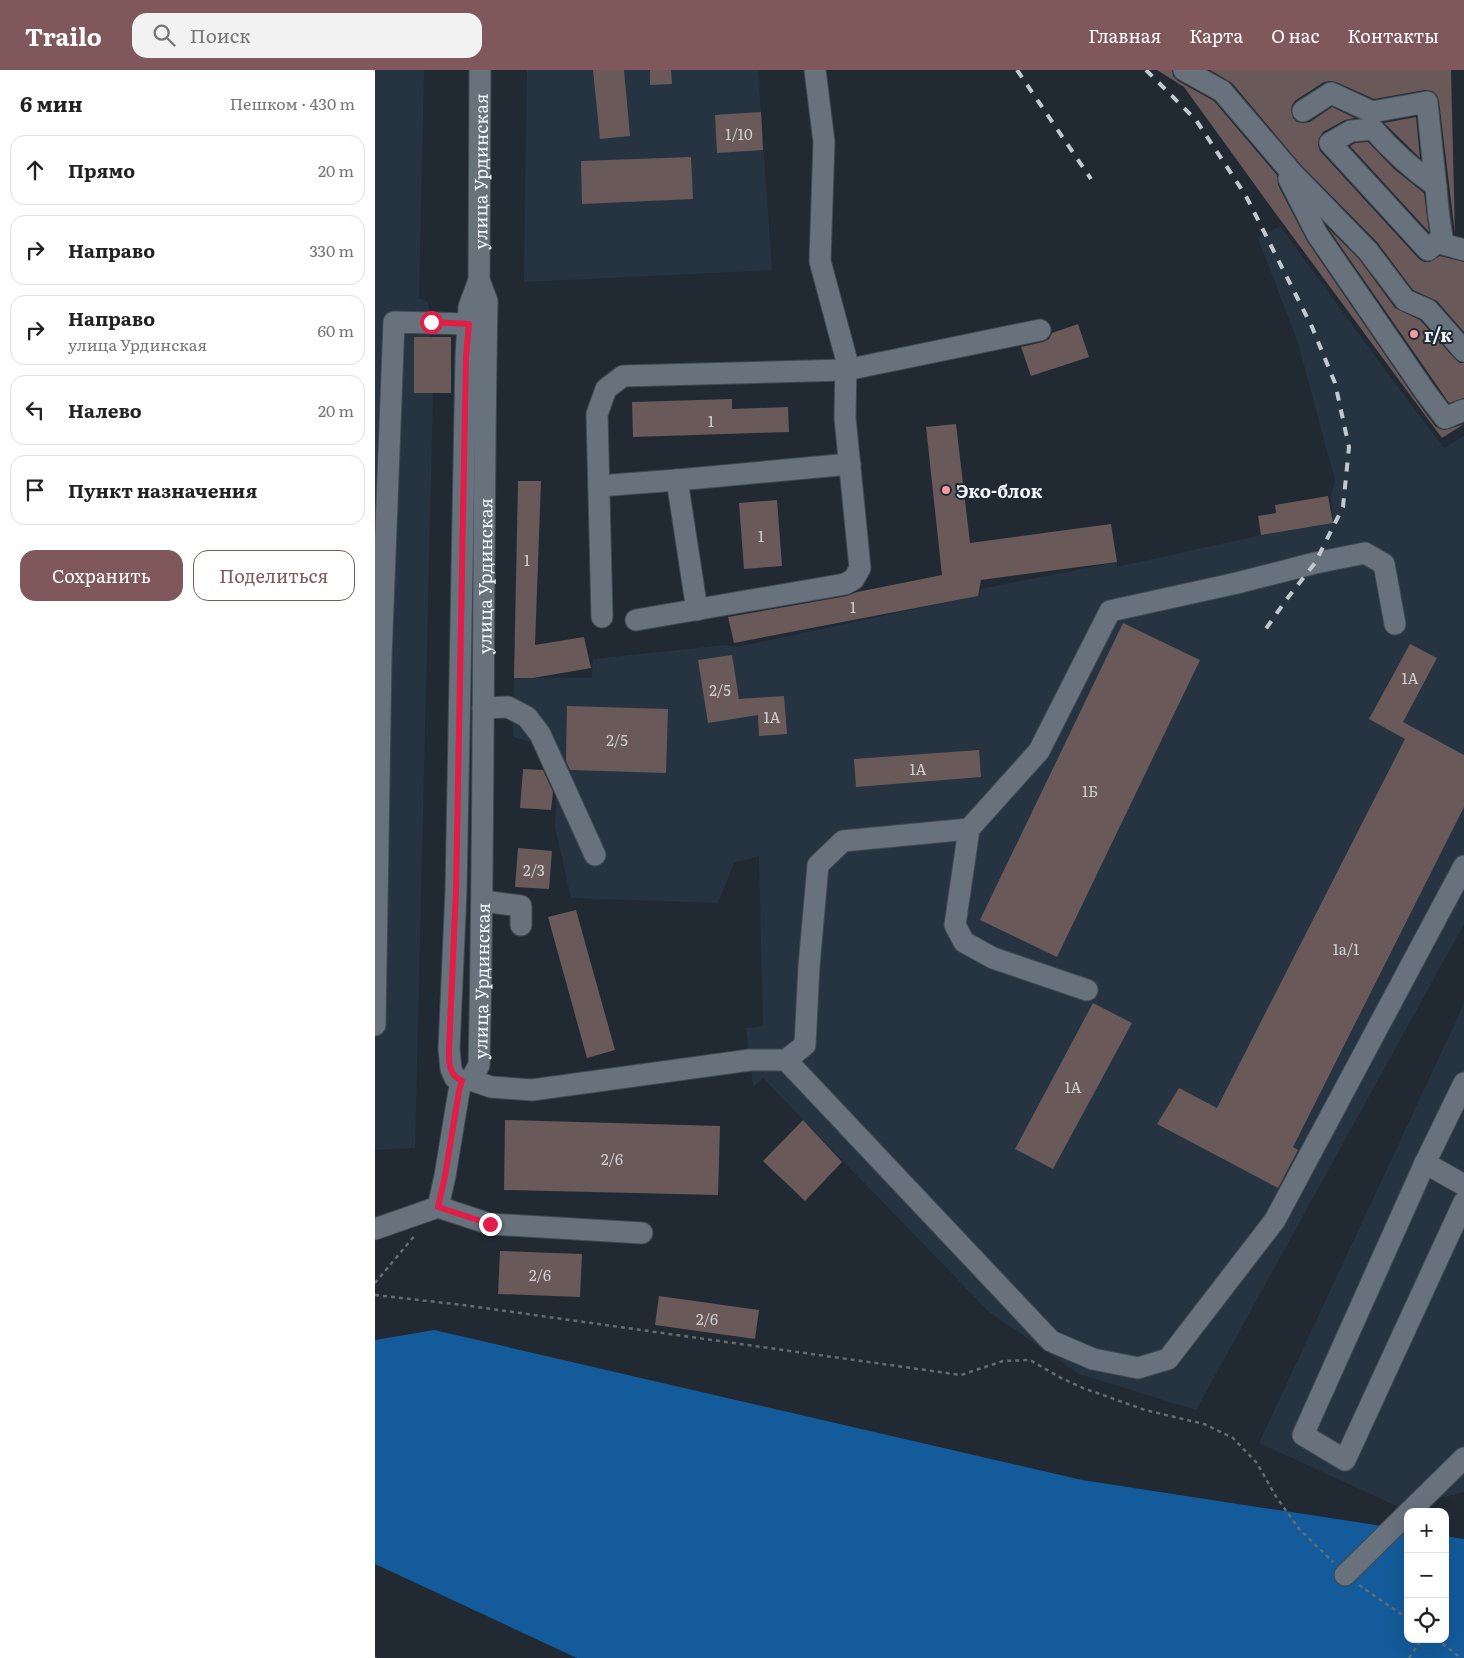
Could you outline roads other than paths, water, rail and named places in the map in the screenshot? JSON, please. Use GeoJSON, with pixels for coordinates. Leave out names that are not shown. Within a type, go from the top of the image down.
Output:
{"type":"FeatureCollection","features":[{"type":"Feature","properties":{"kind":"street","name":"улица Урдинская"},"geometry":{"type":"LineString","coordinates":[[438,1207],[459,1091],[479,1065],[483,901],[483,708],[477,324],[469,307],[479,280],[480,70]]}},
{"type":"Feature","properties":{"kind":"street"},"geometry":{"type":"LineString","coordinates":[[636,620],[845,584],[854,579],[860,568],[845,418],[846,358],[820,262],[824,142],[815,70]]}},
{"type":"Feature","properties":{"kind":"street"},"geometry":{"type":"LineString","coordinates":[[1184,70],[1222,91],[1292,173],[1368,251],[1405,300],[1428,310],[1464,351]]}},
{"type":"Feature","properties":{"kind":"street"},"geometry":{"type":"LineString","coordinates":[[1303,111],[1331,93],[1373,120],[1391,150],[1415,172],[1436,186]]}},
{"type":"Feature","properties":{"kind":"street"},"geometry":{"type":"LineString","coordinates":[[1442,236],[1428,250],[1329,143],[1373,120],[1427,102],[1443,244],[1464,250]]}},
{"type":"Feature","properties":{"kind":"street"},"geometry":{"type":"LineString","coordinates":[[1274,152],[1317,234],[1426,393],[1445,418],[1464,410]]}},
{"type":"Feature","properties":{"kind":"street"},"geometry":{"type":"LineString","coordinates":[[375,1025],[378,652],[385,321],[477,324],[465,376],[456,891],[449,1049],[451,1070],[455,1078],[491,1087],[532,1090],[750,1060],[786,1060],[805,1045],[809,966],[818,865],[843,841],[969,829]]}},
{"type":"Feature","properties":{"kind":"street"},"geometry":{"type":"LineString","coordinates":[[602,617],[597,414],[606,389],[623,376],[846,370],[1039,330]]}},
{"type":"Feature","properties":{"kind":"street"},"geometry":{"type":"LineString","coordinates":[[599,486],[850,464]]}},
{"type":"Feature","properties":{"kind":"street"},"geometry":{"type":"LineString","coordinates":[[677,480],[697,610]]}},
{"type":"Feature","properties":{"kind":"street"},"geometry":{"type":"LineString","coordinates":[[1087,990],[993,958],[965,942],[955,925],[969,829],[1039,751],[1110,611],[1237,583],[1315,563],[1365,554],[1383,564],[1395,624]]}},
{"type":"Feature","properties":{"kind":"street"},"geometry":{"type":"LineString","coordinates":[[483,708],[508,707],[527,717],[540,734],[595,855]]}},
{"type":"Feature","properties":{"kind":"street"},"geometry":{"type":"LineString","coordinates":[[786,1060],[1051,1341],[1093,1360],[1138,1368],[1168,1359],[1275,1220],[1464,866]]}},
{"type":"Feature","properties":{"kind":"street"},"geometry":{"type":"LineString","coordinates":[[483,901],[521,906],[521,925]]}},
{"type":"Feature","properties":{"kind":"street"},"geometry":{"type":"LineString","coordinates":[[1464,1083],[1425,1163],[1303,1435],[1345,1460],[1464,1202]]}},
{"type":"Feature","properties":{"kind":"street"},"geometry":{"type":"LineString","coordinates":[[1425,1163],[1464,1185]]}},
{"type":"Feature","properties":{"kind":"street"},"geometry":{"type":"LineString","coordinates":[[375,1229],[438,1207],[490,1224],[642,1233]]}},
{"type":"Feature","properties":{"kind":"street"},"geometry":{"type":"LineString","coordinates":[[1412,1508],[1464,1458]]}},
{"type":"Feature","properties":{"kind":"street"},"geometry":{"type":"LineString","coordinates":[[1345,1575],[1404,1516]]}},
{"type":"Feature","properties":{"kind":"railway"},"geometry":{"type":"LineString","coordinates":[[1017,70],[1091,179]]}},
{"type":"Feature","properties":{"kind":"railway"},"geometry":{"type":"LineString","coordinates":[[1146,70],[1196,120],[1246,196],[1312,327],[1335,383],[1349,447],[1343,507],[1315,563],[1263,633]]}},
{"type":"Feature","properties":{"kind":"place","name":"г/к"},"geometry":{"type":"Point","coordinates":[1414,334]}},
{"type":"Feature","properties":{"kind":"place","name":"Эко-блок"},"geometry":{"type":"Point","coordinates":[946,490]}}]}
